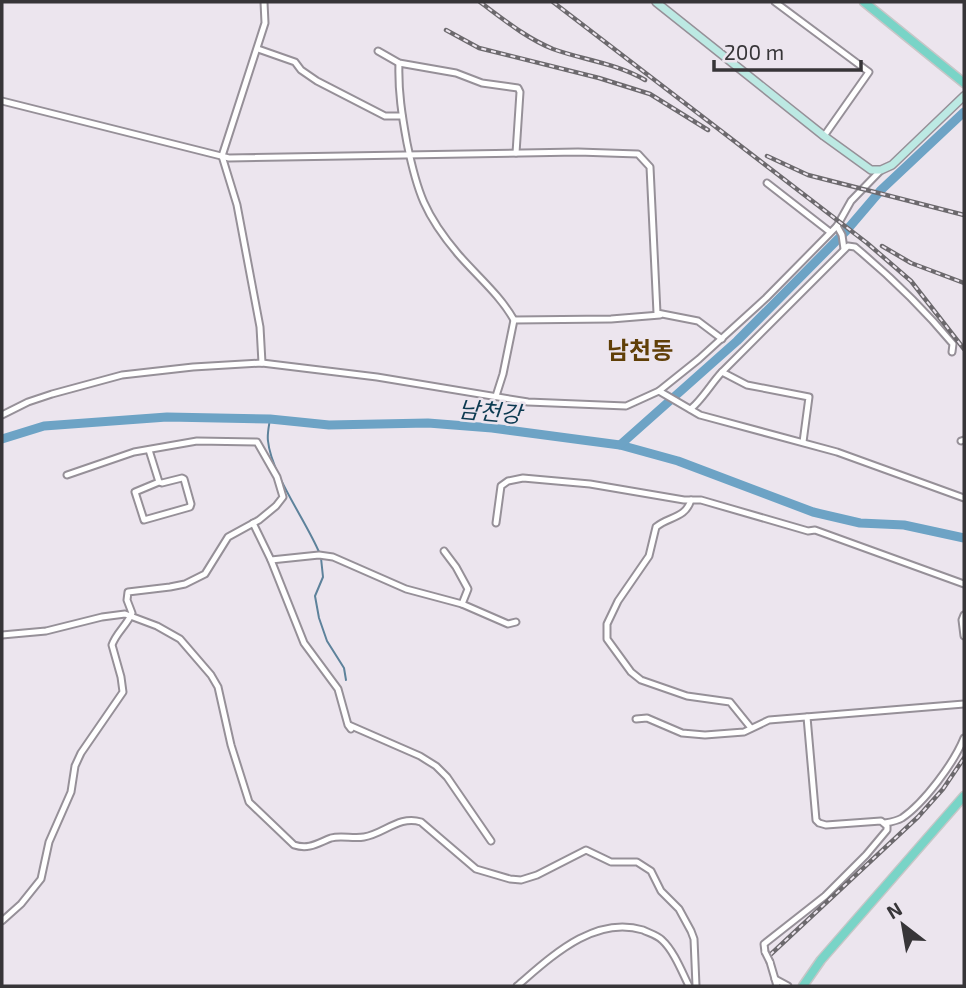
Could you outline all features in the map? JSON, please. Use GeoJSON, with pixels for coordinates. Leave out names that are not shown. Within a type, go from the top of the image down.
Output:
{"type":"FeatureCollection","features":[{"type":"Feature","properties":{"kind":"main road"},"geometry":{"type":"LineString","coordinates":[[864,2],[874,5],[964,83]]}},
{"type":"Feature","properties":{"kind":"main road"},"geometry":{"type":"LineString","coordinates":[[662,4],[867,168],[881,170],[897,161],[964,96]]}},
{"type":"Feature","properties":{"kind":"main road"},"geometry":{"type":"LineString","coordinates":[[803,986],[821,960],[964,796]]}},
{"type":"Feature","properties":{"kind":"street"},"geometry":{"type":"LineString","coordinates":[[262,363],[260,327],[237,205],[222,156],[258,49],[265,23],[264,2]]}},
{"type":"Feature","properties":{"kind":"street"},"geometry":{"type":"LineString","coordinates":[[775,2],[869,72],[824,136]]}},
{"type":"Feature","properties":{"kind":"street"},"geometry":{"type":"LineString","coordinates":[[258,49],[295,62],[301,70],[317,81],[385,116],[401,116]]}},
{"type":"Feature","properties":{"kind":"street"},"geometry":{"type":"LineString","coordinates":[[378,51],[399,63],[456,73],[482,83],[518,88],[520,92],[516,153]]}},
{"type":"Feature","properties":{"kind":"street"},"geometry":{"type":"LineString","coordinates":[[399,63],[401,116],[416,187],[431,217],[450,244],[501,301],[514,320],[496,396]]}},
{"type":"Feature","properties":{"kind":"street"},"geometry":{"type":"LineString","coordinates":[[2,101],[222,156],[277,159],[516,153],[638,154],[650,167],[657,313],[660,315]]}},
{"type":"Feature","properties":{"kind":"street"},"geometry":{"type":"LineString","coordinates":[[2,415],[52,394],[122,375],[201,366],[262,363],[377,377],[552,404],[626,406],[661,393],[722,339],[837,226],[851,201],[881,170]]}},
{"type":"Feature","properties":{"kind":"street"},"geometry":{"type":"LineString","coordinates":[[767,183],[830,232]]}},
{"type":"Feature","properties":{"kind":"street"},"geometry":{"type":"LineString","coordinates":[[837,226],[842,235],[844,249]]}},
{"type":"Feature","properties":{"kind":"street"},"geometry":{"type":"LineString","coordinates":[[690,409],[722,372],[848,246],[855,247],[895,281],[929,315],[953,344],[952,352]]}},
{"type":"Feature","properties":{"kind":"street"},"geometry":{"type":"LineString","coordinates":[[514,320],[660,315],[698,321],[722,339]]}},
{"type":"Feature","properties":{"kind":"street"},"geometry":{"type":"LineString","coordinates":[[722,372],[747,385],[810,397],[803,442]]}},
{"type":"Feature","properties":{"kind":"street"},"geometry":{"type":"LineString","coordinates":[[661,393],[716,421],[803,442],[893,471],[964,498]]}},
{"type":"Feature","properties":{"kind":"street"},"geometry":{"type":"LineString","coordinates":[[2,921],[21,905],[41,879],[49,842],[71,792],[75,766],[122,692],[121,677],[112,645],[132,613],[126,595],[128,592],[185,584],[205,574],[228,537],[270,512],[284,496],[277,477],[257,442],[197,441],[134,452],[67,475]]}},
{"type":"Feature","properties":{"kind":"street"},"geometry":{"type":"LineString","coordinates":[[149,450],[159,482]]}},
{"type":"Feature","properties":{"kind":"street"},"geometry":{"type":"LineString","coordinates":[[496,523],[501,486],[508,481],[523,478],[590,484],[716,504],[808,531],[815,530],[964,584]]}},
{"type":"Feature","properties":{"kind":"street"},"geometry":{"type":"LineString","coordinates":[[184,479],[190,507],[144,520],[135,492],[159,482],[184,479]]}},
{"type":"Feature","properties":{"kind":"street"},"geometry":{"type":"LineString","coordinates":[[691,500],[689,507],[681,515],[663,521],[656,527],[649,556],[618,601],[607,624],[607,639],[635,677],[648,684],[687,696],[730,702],[751,728]]}},
{"type":"Feature","properties":{"kind":"street"},"geometry":{"type":"LineString","coordinates":[[253,523],[304,643],[338,689],[349,727],[420,756],[436,766],[447,777],[491,841]]}},
{"type":"Feature","properties":{"kind":"street"},"geometry":{"type":"LineString","coordinates":[[444,551],[468,589],[462,604]]}},
{"type":"Feature","properties":{"kind":"street"},"geometry":{"type":"LineString","coordinates":[[271,560],[319,555],[333,557],[425,596],[462,604],[508,624],[516,622]]}},
{"type":"Feature","properties":{"kind":"street"},"geometry":{"type":"LineString","coordinates":[[2,635],[46,631],[114,615],[130,616],[157,626],[180,639],[211,675],[220,692],[231,746],[249,802],[294,845],[312,846],[336,837],[363,837],[400,822],[415,821],[421,822],[476,869],[510,879],[521,880],[537,875],[586,850],[611,862],[637,862],[651,871],[661,891],[674,903],[688,924],[694,939],[696,986]]}},
{"type":"Feature","properties":{"kind":"street"},"geometry":{"type":"LineString","coordinates":[[964,615],[964,636]]}},
{"type":"Feature","properties":{"kind":"street"},"geometry":{"type":"LineString","coordinates":[[636,719],[647,718],[669,729],[691,734],[724,734],[744,732],[769,720],[964,704]]}},
{"type":"Feature","properties":{"kind":"street"},"geometry":{"type":"LineString","coordinates":[[807,717],[816,820],[826,825],[881,821],[885,823],[902,818],[951,763],[964,738]]}},
{"type":"Feature","properties":{"kind":"street"},"geometry":{"type":"LineString","coordinates":[[777,986],[764,944],[825,896],[866,855],[883,837],[887,830],[885,823]]}},
{"type":"Feature","properties":{"kind":"street"},"geometry":{"type":"LineString","coordinates":[[517,986],[551,957],[582,937],[628,926],[662,939],[689,986]]}},
{"type":"Feature","properties":{"kind":"street"},"geometry":{"type":"LineString","coordinates":[[775,979],[788,986]]}},
{"type":"Feature","properties":{"kind":"waterway"},"geometry":{"type":"LineString","coordinates":[[620,445],[737,341],[846,231],[881,190],[964,112]]}},
{"type":"Feature","properties":{"kind":"waterway","name":"남천강"},"geometry":{"type":"LineString","coordinates":[[2,439],[44,426],[167,417],[270,419],[329,425],[428,423],[492,428],[620,445],[678,461],[813,512],[860,523],[904,525],[964,538]]}},
{"type":"Feature","properties":{"kind":"waterway"},"geometry":{"type":"LineString","coordinates":[[270,419],[268,441],[275,467],[319,552]]}},
{"type":"Feature","properties":{"kind":"waterway"},"geometry":{"type":"LineString","coordinates":[[321,558],[323,577],[315,596],[319,618],[327,641],[344,668],[346,680]]}},
{"type":"Feature","properties":{"kind":"railway"},"geometry":{"type":"LineString","coordinates":[[480,2],[543,45],[623,70],[645,80]]}},
{"type":"Feature","properties":{"kind":"railway"},"geometry":{"type":"LineString","coordinates":[[553,2],[867,243],[911,281],[964,349]]}},
{"type":"Feature","properties":{"kind":"railway"},"geometry":{"type":"LineString","coordinates":[[446,30],[479,48],[599,78],[650,94],[708,130]]}},
{"type":"Feature","properties":{"kind":"railway"},"geometry":{"type":"LineString","coordinates":[[767,156],[808,175],[964,215]]}},
{"type":"Feature","properties":{"kind":"railway"},"geometry":{"type":"LineString","coordinates":[[882,246],[911,263],[964,283]]}},
{"type":"Feature","properties":{"kind":"railway"},"geometry":{"type":"LineString","coordinates":[[770,955],[918,817],[943,789],[964,758]]}},
{"type":"Feature","properties":{"kind":"district","name":"남천동"},"geometry":{"type":"Point","coordinates":[640,349]}}]}
